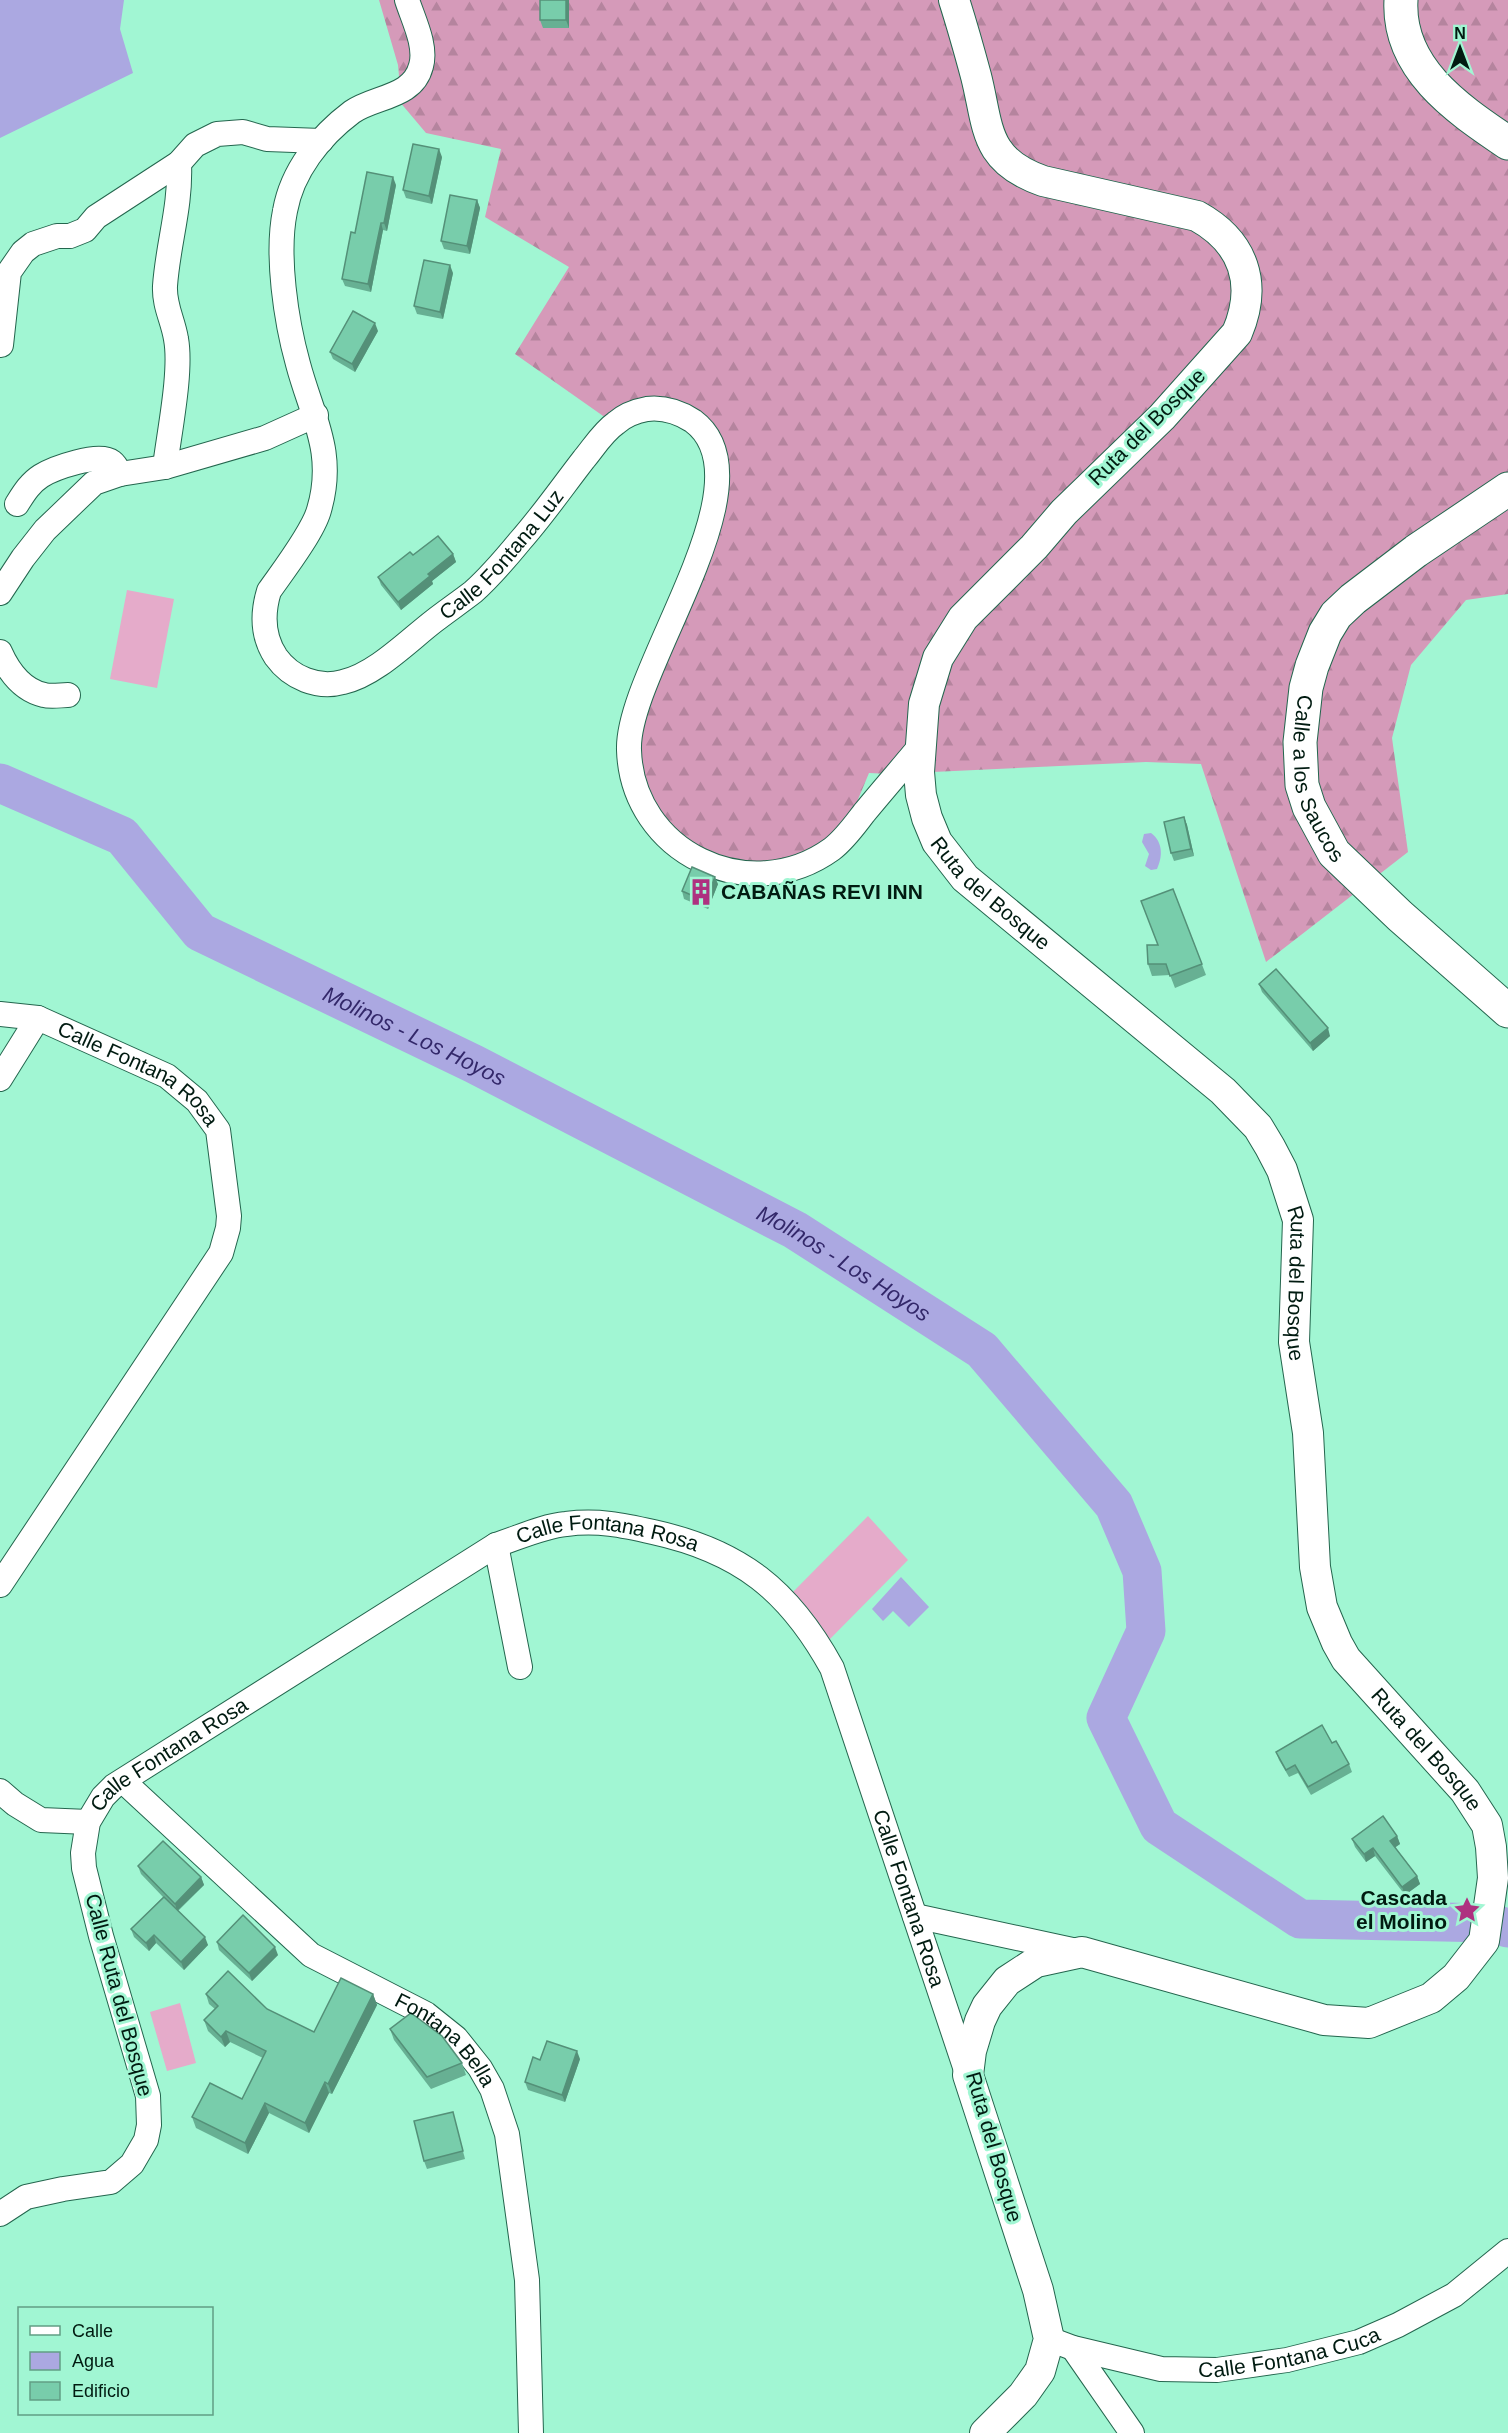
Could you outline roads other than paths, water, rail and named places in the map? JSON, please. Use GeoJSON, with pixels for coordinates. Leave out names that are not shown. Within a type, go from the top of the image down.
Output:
{"type":"FeatureCollection","features":[{"type":"Feature","properties":{"kind":"main road"},"geometry":{"type":"LineString","coordinates":[[1401,0],[1400,13],[1406,35],[1426,75],[1456,107],[1508,143]]}},
{"type":"Feature","properties":{"kind":"main road","name":"Calle a los Saucos"},"geometry":{"type":"LineString","coordinates":[[1508,489],[1416,551],[1353,599],[1336,615],[1321,642],[1312,666],[1306,688],[1300,742],[1302,785],[1309,807],[1334,853],[1400,916],[1508,1011]]}},
{"type":"Feature","properties":{"kind":"street","name":"Calle Fontana Luz"},"geometry":{"type":"LineString","coordinates":[[407,0],[422,50],[418,75],[406,88],[354,111],[321,141],[296,177],[284,212],[282,268],[298,364],[316,416],[322,442],[325,476],[318,513],[269,591],[263,620],[265,634],[274,654],[289,671],[302,678],[330,685],[346,682],[359,676],[406,645],[476,589],[521,540],[613,424],[636,411],[663,409],[688,418],[707,436],[717,460],[718,474],[706,538],[641,693],[630,729],[630,767],[642,803],[652,820],[678,847],[714,867],[754,874],[794,868],[831,850],[846,837],[922,744]]}},
{"type":"Feature","properties":{"kind":"street","name":"Ruta del Bosque"},"geometry":{"type":"LineString","coordinates":[[954,0],[976,78],[984,121],[993,143],[1006,160],[1023,173],[1043,181],[1182,211],[1203,219],[1222,233],[1239,257],[1245,272],[1247,295],[1243,319],[1237,333],[1162,417],[1072,504],[1034,547],[963,618],[944,647],[929,680],[924,704],[919,772],[927,818],[937,842],[957,869],[982,894],[1223,1091],[1258,1127],[1282,1170],[1298,1220],[1293,1342],[1308,1433],[1315,1567],[1322,1607],[1337,1643],[1357,1673],[1465,1791],[1487,1825],[1493,1878],[1484,1941],[1456,1977],[1431,1998],[1369,2023],[1324,2020],[1082,1952],[1036,1962],[1007,1981],[996,1993],[980,2021],[971,2051],[968,2075],[1041,2299],[1061,2344],[1023,2395],[985,2433]]}},
{"type":"Feature","properties":{"kind":"street"},"geometry":{"type":"LineString","coordinates":[[1,345],[9,272],[23,252],[44,239],[70,236],[85,230],[96,217],[179,163],[195,145],[217,134],[230,132],[255,134],[267,139],[321,141]]}},
{"type":"Feature","properties":{"kind":"street"},"geometry":{"type":"LineString","coordinates":[[165,467],[177,370],[177,340],[166,306],[165,286],[180,190],[179,163]]}},
{"type":"Feature","properties":{"kind":"street"},"geometry":{"type":"LineString","coordinates":[[0,593],[22,558],[45,530],[94,483],[120,474],[165,467],[265,438],[316,416]]}},
{"type":"Feature","properties":{"kind":"street"},"geometry":{"type":"LineString","coordinates":[[17,504],[28,488],[42,476],[69,465],[90,459],[106,459],[114,463],[120,474]]}},
{"type":"Feature","properties":{"kind":"street"},"geometry":{"type":"LineString","coordinates":[[0,652],[7,667],[23,685],[44,695],[69,695]]}},
{"type":"Feature","properties":{"kind":"street","name":"Calle Fontana Rosa"},"geometry":{"type":"LineString","coordinates":[[0,1014],[38,1018],[167,1076],[197,1101],[218,1130],[228,1228],[220,1253],[0,1585]]}},
{"type":"Feature","properties":{"kind":"street"},"geometry":{"type":"LineString","coordinates":[[0,1079],[38,1018]]}},
{"type":"Feature","properties":{"kind":"street","name":"Calle Fontana Rosa"},"geometry":{"type":"LineString","coordinates":[[5,1800],[41,1820],[87,1822],[103,1797],[123,1781],[496,1545],[564,1524],[606,1522],[700,1545],[744,1566],[769,1586],[801,1618],[832,1668],[968,2075]]}},
{"type":"Feature","properties":{"kind":"street"},"geometry":{"type":"LineString","coordinates":[[496,1545],[520,1667]]}},
{"type":"Feature","properties":{"kind":"street","name":"Fontana Bella"},"geometry":{"type":"LineString","coordinates":[[123,1781],[311,1955],[426,2014],[456,2038],[480,2067],[501,2111],[510,2157],[527,2280],[531,2433]]}},
{"type":"Feature","properties":{"kind":"street","name":"Calle Ruta del Bosque"},"geometry":{"type":"LineString","coordinates":[[0,2214],[26,2197],[111,2182],[132,2164],[140,2153],[149,2125],[148,2096],[101,1936],[84,1868],[84,1838],[87,1822]]}},
{"type":"Feature","properties":{"kind":"street"},"geometry":{"type":"LineString","coordinates":[[915,1916],[1082,1952]]}},
{"type":"Feature","properties":{"kind":"street","name":"Calle Fontana Cuca"},"geometry":{"type":"LineString","coordinates":[[1061,2344],[1161,2369],[1217,2370],[1287,2360],[1359,2342],[1398,2325],[1454,2295],[1508,2252]]}},
{"type":"Feature","properties":{"kind":"street"},"geometry":{"type":"LineString","coordinates":[[1061,2344],[1132,2433]]}},
{"type":"Feature","properties":{"kind":"water"},"geometry":{"type":"Polygon","coordinates":[[[0,0],[124,0],[120,29],[133,73],[0,138],[0,0]]]}},
{"type":"Feature","properties":{"kind":"water"},"geometry":{"type":"Polygon","coordinates":[[[1151,833],[1160,845],[1161,854],[1157,869],[1151,870],[1145,866],[1149,854],[1142,842],[1144,834],[1151,833]]]}},
{"type":"Feature","properties":{"kind":"water"},"geometry":{"type":"Polygon","coordinates":[[[901,1577],[929,1607],[909,1627],[893,1611],[883,1621],[872,1609],[901,1577]]]}},
{"type":"Feature","properties":{"kind":"waterway","name":"Molinos - Los Hoyos"},"geometry":{"type":"LineString","coordinates":[[0,783],[122,836],[200,932],[474,1064],[795,1230],[982,1350],[1114,1505],[1142,1571],[1146,1631],[1106,1718],[1159,1826],[1300,1919],[1491,1923],[1508,1928]]}},
{"type":"Feature","properties":{"kind":"place","name":"CABAÑAS REVI INN"},"geometry":{"type":"Point","coordinates":[701,892]}},
{"type":"Feature","properties":{"kind":"place","name":"Cascada el Molino"},"geometry":{"type":"Point","coordinates":[1467,1910]}}]}
